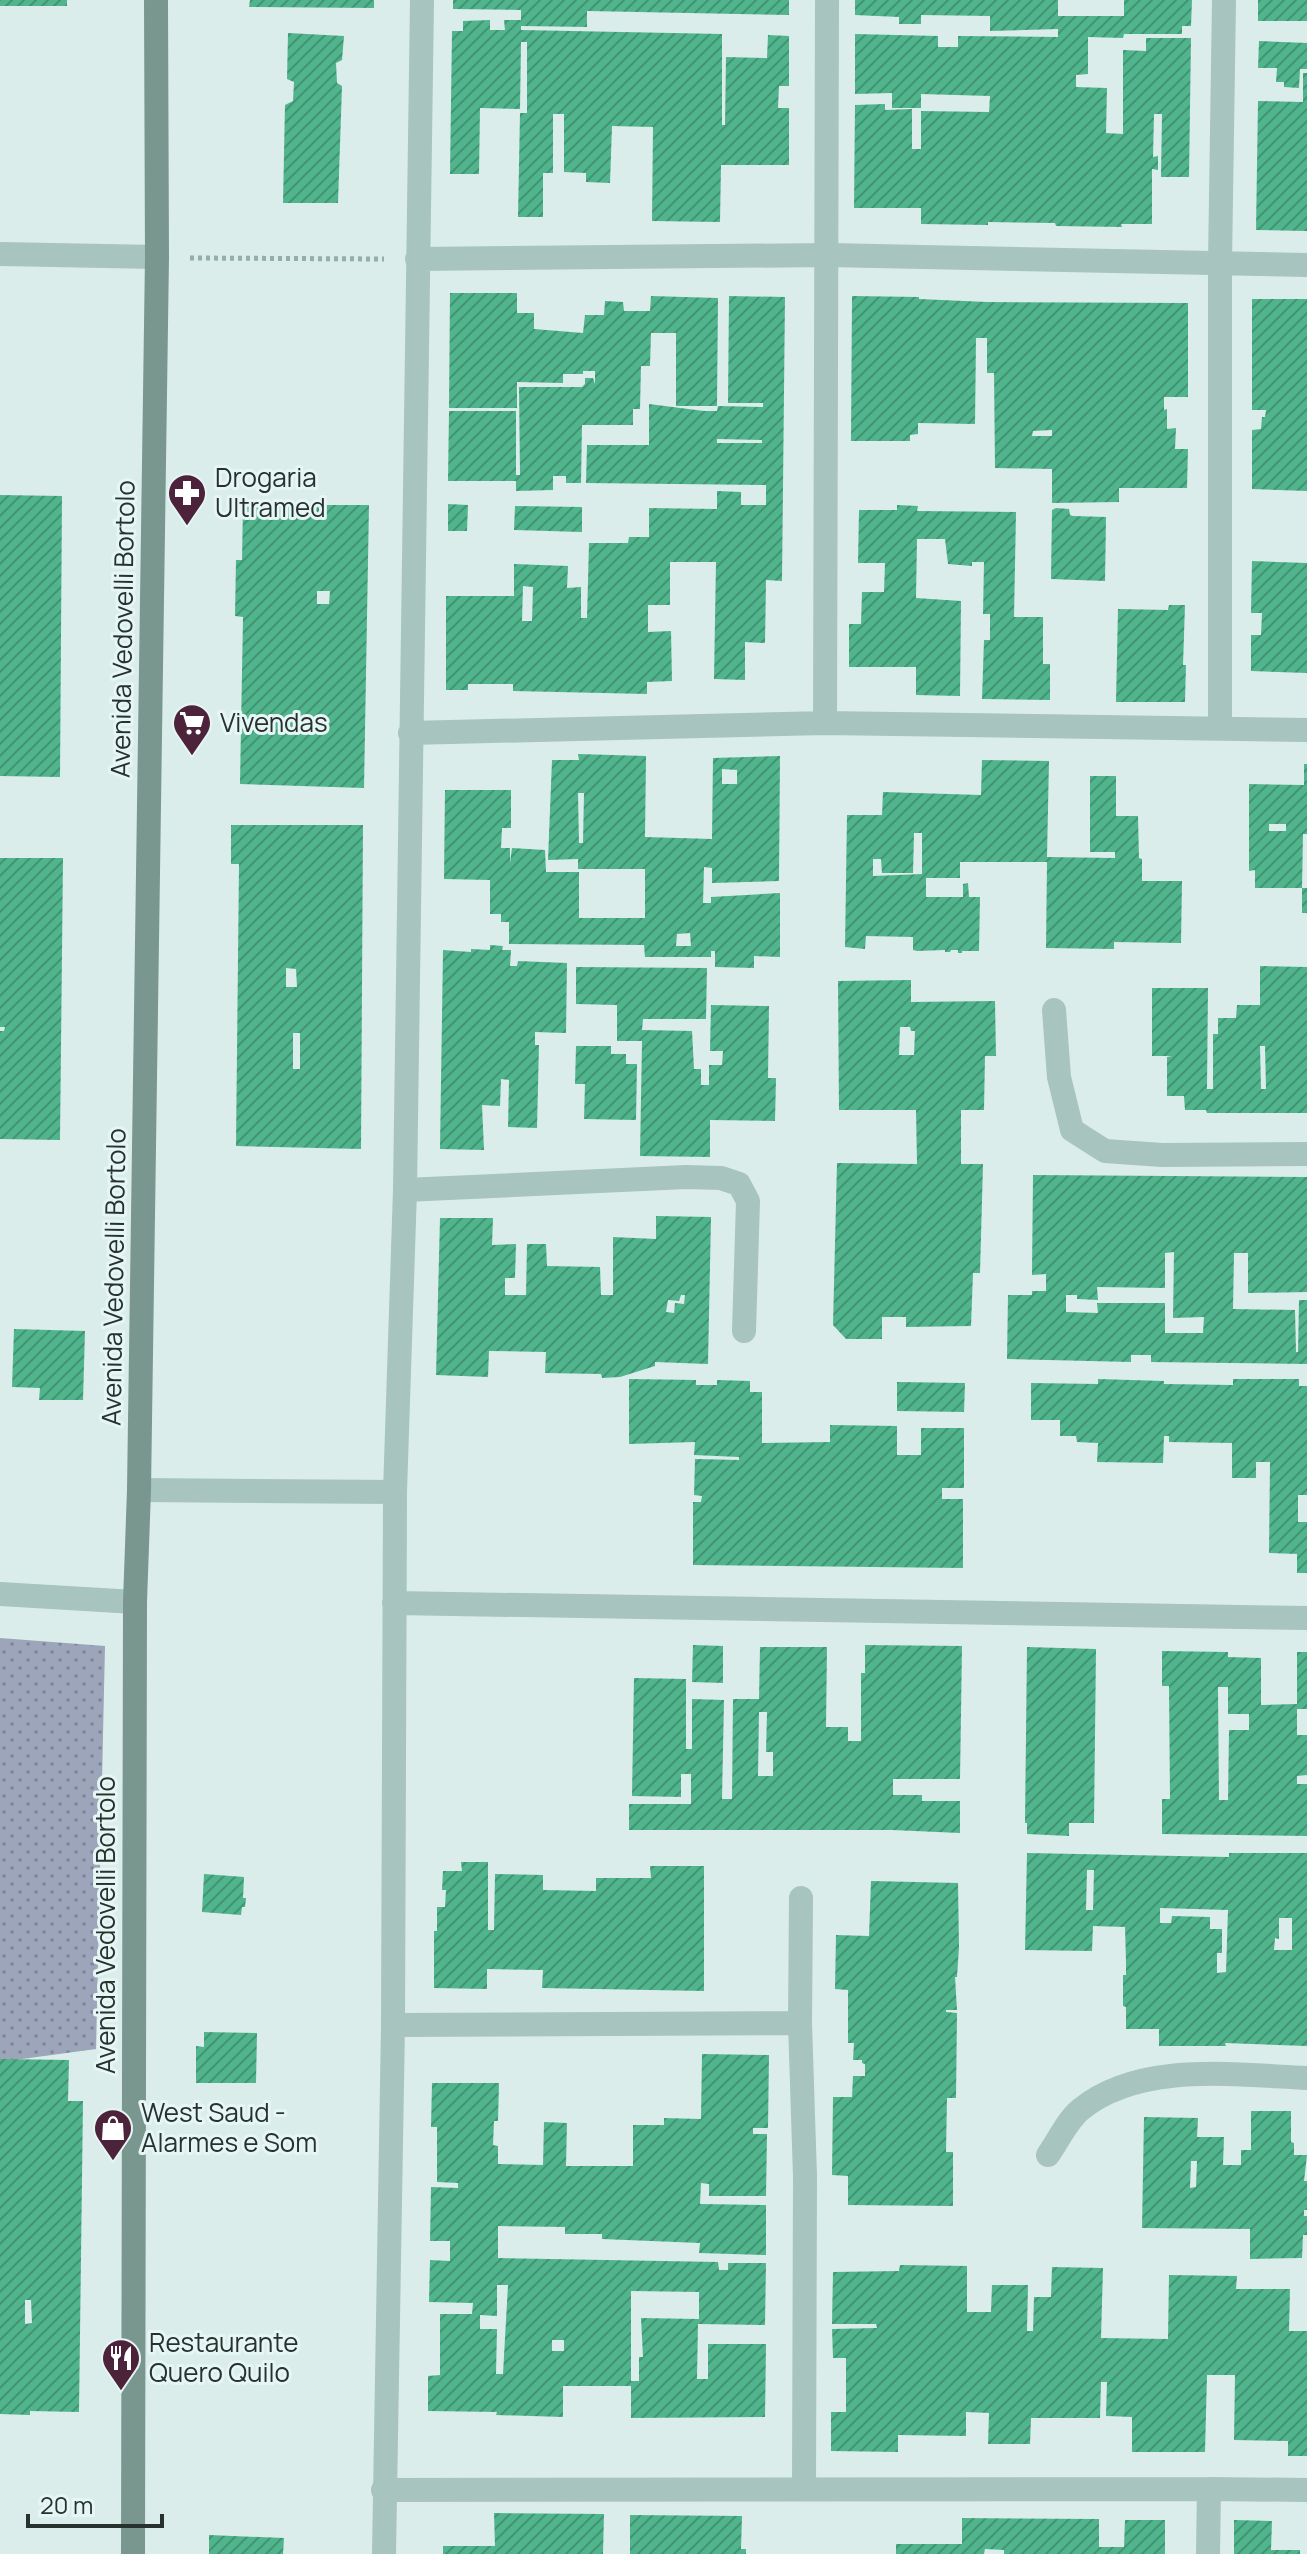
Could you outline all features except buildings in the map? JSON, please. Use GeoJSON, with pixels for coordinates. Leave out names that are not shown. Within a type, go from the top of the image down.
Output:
{"type":"FeatureCollection","features":[{"type":"Feature","properties":{"kind":"street","name":"Avenida Vedovelli Bortolo"},"geometry":{"type":"LineString","coordinates":[[133,2554],[135,1602],[157,257],[156,0]]}},
{"type":"Feature","properties":{"kind":"street"},"geometry":{"type":"LineString","coordinates":[[384,2554],[393,2025],[395,1492],[405,1190],[422,0]]}},
{"type":"Feature","properties":{"kind":"street"},"geometry":{"type":"LineString","coordinates":[[825,723],[827,0]]}},
{"type":"Feature","properties":{"kind":"street"},"geometry":{"type":"LineString","coordinates":[[1220,728],[1220,263],[1224,0]]}},
{"type":"Feature","properties":{"kind":"street"},"geometry":{"type":"LineString","coordinates":[[0,254],[157,257]]}},
{"type":"Feature","properties":{"kind":"street"},"geometry":{"type":"LineString","coordinates":[[417,259],[828,255],[1307,265]]}},
{"type":"Feature","properties":{"kind":"street"},"geometry":{"type":"LineString","coordinates":[[410,733],[825,723],[1307,730]]}},
{"type":"Feature","properties":{"kind":"street"},"geometry":{"type":"LineString","coordinates":[[1054,1010],[1059,1077],[1072,1130],[1105,1151],[1162,1155],[1307,1154]]}},
{"type":"Feature","properties":{"kind":"street"},"geometry":{"type":"LineString","coordinates":[[405,1190],[686,1177],[721,1178],[739,1184],[748,1201],[744,1331]]}},
{"type":"Feature","properties":{"kind":"street"},"geometry":{"type":"LineString","coordinates":[[139,1490],[395,1492]]}},
{"type":"Feature","properties":{"kind":"street"},"geometry":{"type":"LineString","coordinates":[[0,1594],[135,1602]]}},
{"type":"Feature","properties":{"kind":"street"},"geometry":{"type":"LineString","coordinates":[[394,1603],[1307,1618]]}},
{"type":"Feature","properties":{"kind":"street"},"geometry":{"type":"LineString","coordinates":[[801,1898],[800,2023],[805,2176],[804,2489]]}},
{"type":"Feature","properties":{"kind":"street"},"geometry":{"type":"LineString","coordinates":[[393,2025],[800,2023]]}},
{"type":"Feature","properties":{"kind":"street"},"geometry":{"type":"LineString","coordinates":[[1048,2155],[1079,2111],[1102,2096],[1136,2082],[1193,2073],[1307,2078]]}},
{"type":"Feature","properties":{"kind":"street"},"geometry":{"type":"LineString","coordinates":[[1208,2554],[1209,2489]]}},
{"type":"Feature","properties":{"kind":"street"},"geometry":{"type":"LineString","coordinates":[[383,2490],[1307,2490]]}},
{"type":"Feature","properties":{"kind":"path"},"geometry":{"type":"LineString","coordinates":[[157,257],[417,259]]}},
{"type":"Feature","properties":{"kind":"shaded area"},"geometry":{"type":"Polygon","coordinates":[[[0,1638],[105,1646],[96,2049],[0,2062],[0,1638]]]}},
{"type":"Feature","properties":{"kind":"place","name":"Drogaria Ultramed"},"geometry":{"type":"Point","coordinates":[187,527]}},
{"type":"Feature","properties":{"kind":"place","name":"Vivendas"},"geometry":{"type":"Point","coordinates":[192,757]}},
{"type":"Feature","properties":{"kind":"place","name":"West Saud - Alarmes e Som"},"geometry":{"type":"Point","coordinates":[113,2162]}},
{"type":"Feature","properties":{"kind":"place","name":"Restaurante Quero Quilo"},"geometry":{"type":"Point","coordinates":[121,2392]}}]}
